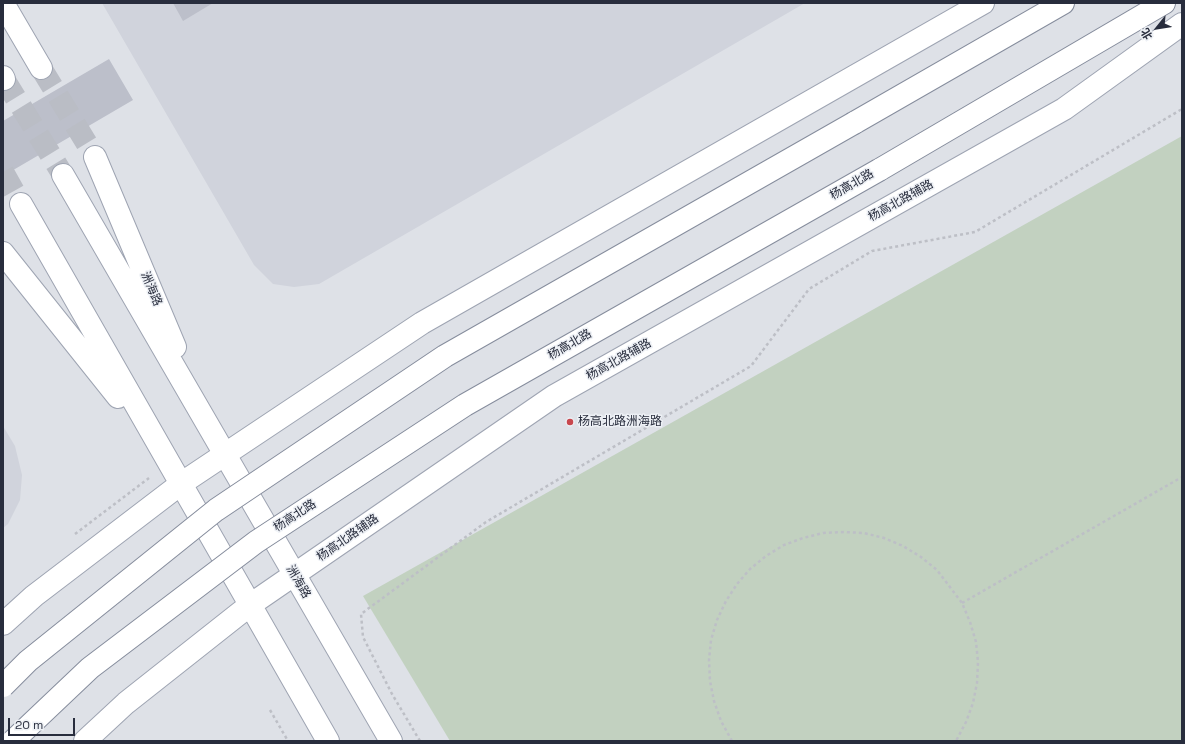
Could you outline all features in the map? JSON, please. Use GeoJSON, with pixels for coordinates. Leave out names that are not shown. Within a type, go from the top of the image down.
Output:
{"type":"FeatureCollection","features":[{"type":"Feature","properties":{"kind":"main road"},"geometry":{"type":"LineString","coordinates":[[3,3],[41,68]]}},
{"type":"Feature","properties":{"kind":"main road"},"geometry":{"type":"LineString","coordinates":[[3,624],[34,596],[182,483],[422,323],[984,3]]}},
{"type":"Feature","properties":{"kind":"main road"},"geometry":{"type":"LineString","coordinates":[[3,686],[28,662],[216,510],[445,356],[1063,3]]}},
{"type":"Feature","properties":{"kind":"main road","name":"杨高北路"},"geometry":{"type":"LineString","coordinates":[[13,741],[90,668],[263,537],[465,405],[879,170],[1164,3]]}},
{"type":"Feature","properties":{"kind":"main road","name":"杨高北路辅路"},"geometry":{"type":"LineString","coordinates":[[85,741],[126,704],[250,605],[554,396],[1064,109],[1182,24]]}},
{"type":"Feature","properties":{"kind":"main road","name":"洲海路"},"geometry":{"type":"LineString","coordinates":[[95,157],[207,422]]}},
{"type":"Feature","properties":{"kind":"main road","name":"洲海路"},"geometry":{"type":"LineString","coordinates":[[63,175],[391,741]]}},
{"type":"Feature","properties":{"kind":"main road"},"geometry":{"type":"LineString","coordinates":[[21,204],[162,452],[182,483],[328,741]]}},
{"type":"Feature","properties":{"kind":"main road"},"geometry":{"type":"LineString","coordinates":[[3,253],[162,452]]}},
{"type":"Feature","properties":{"kind":"path"},"geometry":{"type":"LineString","coordinates":[[420,741],[392,694],[363,637],[361,614],[486,522],[751,366],[809,289],[872,251],[975,232],[1182,109]]}},
{"type":"Feature","properties":{"kind":"path"},"geometry":{"type":"LineString","coordinates":[[962,603],[1182,477]]}},
{"type":"Feature","properties":{"kind":"path"},"geometry":{"type":"LineString","coordinates":[[732,741],[721,721],[714,701],[709,660],[711,640],[717,620],[726,601],[737,584],[750,569],[772,552],[784,545],[823,533],[851,532],[884,538],[909,550],[937,570],[962,603],[976,642],[978,662],[977,683],[973,703],[966,722],[956,741]]}},
{"type":"Feature","properties":{"kind":"path"},"geometry":{"type":"LineString","coordinates":[[270,710],[288,741]]}},
{"type":"Feature","properties":{"kind":"shaded area"},"geometry":{"type":"Polygon","coordinates":[[[102,3],[805,3],[319,284],[294,287],[273,284],[254,265],[102,3]]]}},
{"type":"Feature","properties":{"kind":"shaded area"},"geometry":{"type":"Polygon","coordinates":[[[3,426],[15,446],[22,475],[20,500],[8,524],[3,528],[3,426]]]}},
{"type":"Feature","properties":{"kind":"green space"},"geometry":{"type":"Polygon","coordinates":[[[1182,136],[1182,741],[450,741],[363,596],[1182,136]]]}},
{"type":"Feature","properties":{"kind":"building"},"geometry":{"type":"Polygon","coordinates":[[[173,3],[213,3],[183,21],[173,3]]]}},
{"type":"Feature","properties":{"kind":"building"},"geometry":{"type":"Polygon","coordinates":[[[109,59],[133,100],[3,176],[3,121],[109,59]]]}},
{"type":"Feature","properties":{"kind":"tunnel"},"geometry":{"type":"LineString","coordinates":[[41,68],[95,157]]}},
{"type":"Feature","properties":{"kind":"tunnel"},"geometry":{"type":"LineString","coordinates":[[4,79],[63,175]]}},
{"type":"Feature","properties":{"kind":"tunnel"},"geometry":{"type":"LineString","coordinates":[[3,172],[21,204]]}},
{"type":"Feature","properties":{"kind":"place","name":"杨高北路洲海路"},"geometry":{"type":"Point","coordinates":[570,422]}}]}
